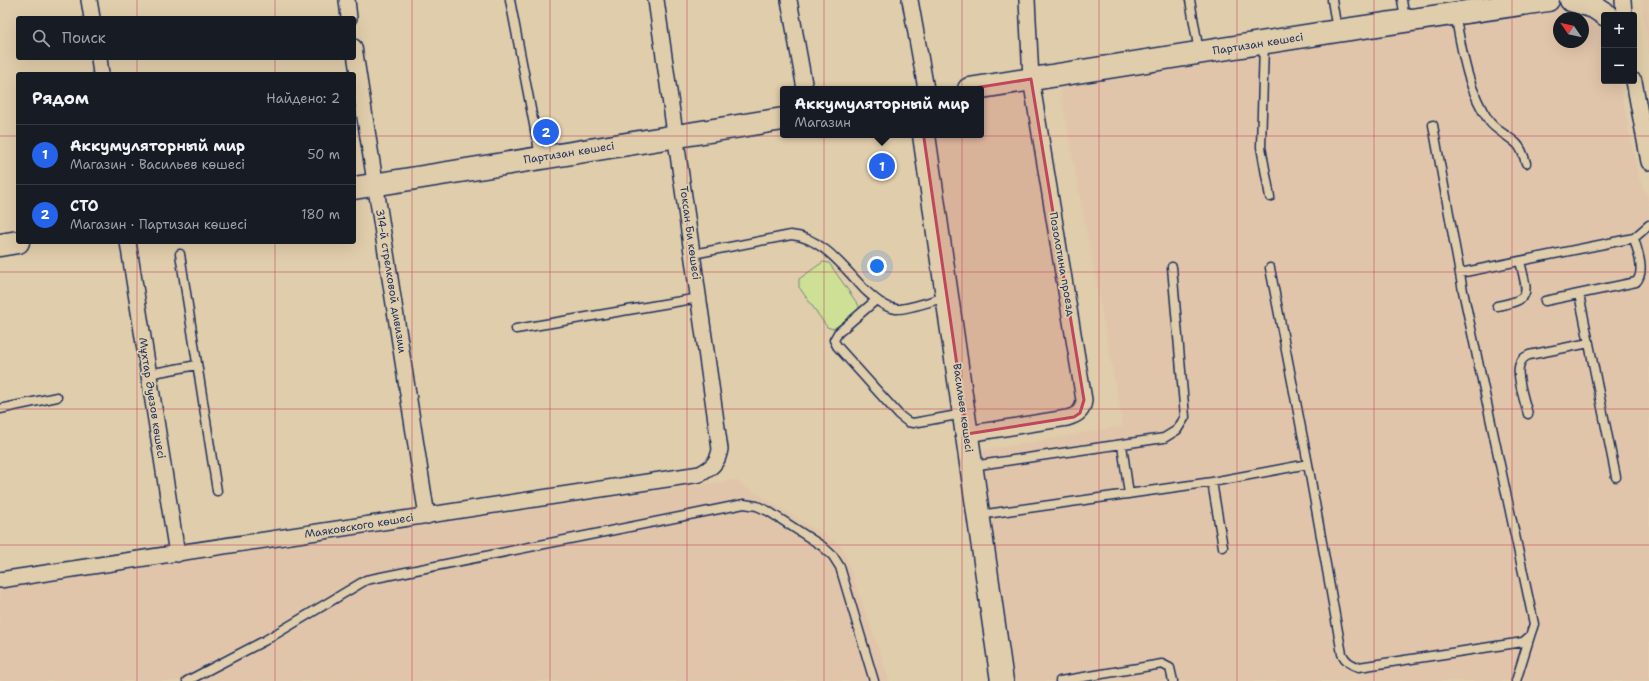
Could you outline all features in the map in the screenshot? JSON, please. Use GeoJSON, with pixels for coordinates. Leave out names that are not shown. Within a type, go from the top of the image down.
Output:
{"type":"FeatureCollection","features":[{"type":"Feature","properties":{"kind":"main road","name":"Партизан көшесі"},"geometry":{"type":"LineString","coordinates":[[984,87],[1264,44],[1337,31],[1404,10],[1455,13],[1548,0]]}},
{"type":"Feature","properties":{"kind":"main road"},"geometry":{"type":"LineString","coordinates":[[1571,0],[1594,7],[1602,12]]}},
{"type":"Feature","properties":{"kind":"main road","name":"Партизан көшесі"},"geometry":{"type":"LineString","coordinates":[[356,188],[780,119]]}},
{"type":"Feature","properties":{"kind":"main road","name":"Васильев көшесі"},"geometry":{"type":"LineString","coordinates":[[924,138],[1002,681]]}},
{"type":"Feature","properties":{"kind":"main road"},"geometry":{"type":"LineString","coordinates":[[0,245],[16,242]]}},
{"type":"Feature","properties":{"kind":"street"},"geometry":{"type":"LineString","coordinates":[[90,0],[92,16]]}},
{"type":"Feature","properties":{"kind":"street"},"geometry":{"type":"LineString","coordinates":[[347,0],[350,16]]}},
{"type":"Feature","properties":{"kind":"street","name":"Токсан Би көшесі"},"geometry":{"type":"LineString","coordinates":[[656,0],[720,450],[719,457],[715,465]]}},
{"type":"Feature","properties":{"kind":"street"},"geometry":{"type":"LineString","coordinates":[[789,0],[804,86]]}},
{"type":"Feature","properties":{"kind":"street"},"geometry":{"type":"LineString","coordinates":[[910,0],[925,86]]}},
{"type":"Feature","properties":{"kind":"street","name":"Позолотина проезд"},"geometry":{"type":"LineString","coordinates":[[965,424],[1067,418],[1080,413],[1084,407],[1030,79],[1027,0]]}},
{"type":"Feature","properties":{"kind":"street"},"geometry":{"type":"LineString","coordinates":[[1622,0],[1624,12]]}},
{"type":"Feature","properties":{"kind":"street","name":"314-й стрелковой дивизии"},"geometry":{"type":"LineString","coordinates":[[356,59],[428,516]]}},
{"type":"Feature","properties":{"kind":"street"},"geometry":{"type":"LineString","coordinates":[[99,60],[101,72]]}},
{"type":"Feature","properties":{"kind":"street"},"geometry":{"type":"LineString","coordinates":[[1635,84],[1649,162]]}},
{"type":"Feature","properties":{"kind":"street","name":"Мұхтар Әуезов көшесі"},"geometry":{"type":"LineString","coordinates":[[128,244],[177,554]]}},
{"type":"Feature","properties":{"kind":"street","name":"Маяковского көшесі"},"geometry":{"type":"LineString","coordinates":[[0,580],[700,474],[715,465]]}},
{"type":"Feature","properties":{"kind":"lane"},"geometry":{"type":"LineString","coordinates":[[510,0],[540,158]]}},
{"type":"Feature","properties":{"kind":"lane"},"geometry":{"type":"LineString","coordinates":[[1190,0],[1199,53]]}},
{"type":"Feature","properties":{"kind":"lane"},"geometry":{"type":"LineString","coordinates":[[1332,0],[1337,31]]}},
{"type":"Feature","properties":{"kind":"lane"},"geometry":{"type":"LineString","coordinates":[[1455,13],[1472,88],[1488,120],[1494,128],[1517,144],[1523,152],[1526,163]]}},
{"type":"Feature","properties":{"kind":"lane"},"geometry":{"type":"LineString","coordinates":[[1264,44],[1261,147],[1270,197]]}},
{"type":"Feature","properties":{"kind":"lane"},"geometry":{"type":"LineString","coordinates":[[1433,125],[1460,273],[1534,624],[1516,681]]}},
{"type":"Feature","properties":{"kind":"lane"},"geometry":{"type":"LineString","coordinates":[[1460,273],[1634,238],[1649,225]]}},
{"type":"Feature","properties":{"kind":"lane"},"geometry":{"type":"LineString","coordinates":[[693,254],[790,235],[798,235],[812,241],[827,251],[876,300],[888,307],[902,309],[948,296]]}},
{"type":"Feature","properties":{"kind":"lane"},"geometry":{"type":"LineString","coordinates":[[1545,301],[1630,284],[1638,280],[1641,271],[1634,238]]}},
{"type":"Feature","properties":{"kind":"lane"},"geometry":{"type":"LineString","coordinates":[[180,254],[217,491]]}},
{"type":"Feature","properties":{"kind":"lane"},"geometry":{"type":"LineString","coordinates":[[1497,306],[1518,301],[1525,294],[1526,289],[1520,261]]}},
{"type":"Feature","properties":{"kind":"lane"},"geometry":{"type":"LineString","coordinates":[[971,466],[1164,438],[1177,430],[1185,417],[1172,267]]}},
{"type":"Feature","properties":{"kind":"lane"},"geometry":{"type":"LineString","coordinates":[[1270,268],[1308,464],[1342,654],[1348,663],[1359,667],[1523,642],[1530,636]]}},
{"type":"Feature","properties":{"kind":"lane"},"geometry":{"type":"LineString","coordinates":[[1579,294],[1616,477]]}},
{"type":"Feature","properties":{"kind":"lane"},"geometry":{"type":"LineString","coordinates":[[516,330],[699,298]]}},
{"type":"Feature","properties":{"kind":"lane"},"geometry":{"type":"LineString","coordinates":[[876,300],[838,333],[834,340],[837,346],[899,415],[908,422],[965,424]]}},
{"type":"Feature","properties":{"kind":"lane"},"geometry":{"type":"LineString","coordinates":[[1528,414],[1519,371],[1520,362],[1529,355],[1589,343]]}},
{"type":"Feature","properties":{"kind":"lane"},"geometry":{"type":"LineString","coordinates":[[148,374],[197,365]]}},
{"type":"Feature","properties":{"kind":"lane"},"geometry":{"type":"LineString","coordinates":[[0,409],[57,397]]}},
{"type":"Feature","properties":{"kind":"lane"},"geometry":{"type":"LineString","coordinates":[[1122,445],[1129,494]]}},
{"type":"Feature","properties":{"kind":"lane"},"geometry":{"type":"LineString","coordinates":[[978,515],[1212,482],[1308,464]]}},
{"type":"Feature","properties":{"kind":"lane"},"geometry":{"type":"LineString","coordinates":[[1212,482],[1223,548]]}},
{"type":"Feature","properties":{"kind":"lane"},"geometry":{"type":"LineString","coordinates":[[187,681],[264,641],[366,580],[744,504],[757,506],[768,511],[822,546],[833,556],[840,567],[874,681]]}},
{"type":"Feature","properties":{"kind":"lane"},"geometry":{"type":"LineString","coordinates":[[1060,681],[1083,679],[1162,664],[1170,668],[1173,681]]}},
{"type":"Feature","properties":{"kind":"highlighted area"},"geometry":{"type":"Polygon","coordinates":[[[1031,79],[1084,400],[1080,413],[1074,417],[967,434],[918,97],[1031,79]]]}},
{"type":"Feature","properties":{"kind":"shaded area"},"geometry":{"type":"Polygon","coordinates":[[[1641,0],[1649,0],[1649,56],[1641,0]]]}},
{"type":"Feature","properties":{"kind":"shaded area"},"geometry":{"type":"Polygon","coordinates":[[[1568,6],[1581,12],[1553,12],[1553,48],[1589,48],[1589,17],[1601,27],[1601,84],[1620,84],[1639,178],[1649,199],[1649,681],[1015,681],[980,451],[1123,426],[1059,85],[1568,6]]]}},
{"type":"Feature","properties":{"kind":"shaded area"},"geometry":{"type":"Polygon","coordinates":[[[735,480],[842,546],[890,681],[0,681],[0,588],[735,480]]]}},
{"type":"Feature","properties":{"kind":"green space"},"geometry":{"type":"Polygon","coordinates":[[[823,262],[829,263],[859,306],[858,312],[833,329],[827,327],[799,287],[799,279],[823,262]]]}},
{"type":"Feature","properties":{"kind":"place","name":"СТО"},"geometry":{"type":"Point","coordinates":[546,132]}},
{"type":"Feature","properties":{"kind":"place","name":"Аккумуляторный мир"},"geometry":{"type":"Point","coordinates":[882,166]}}]}
